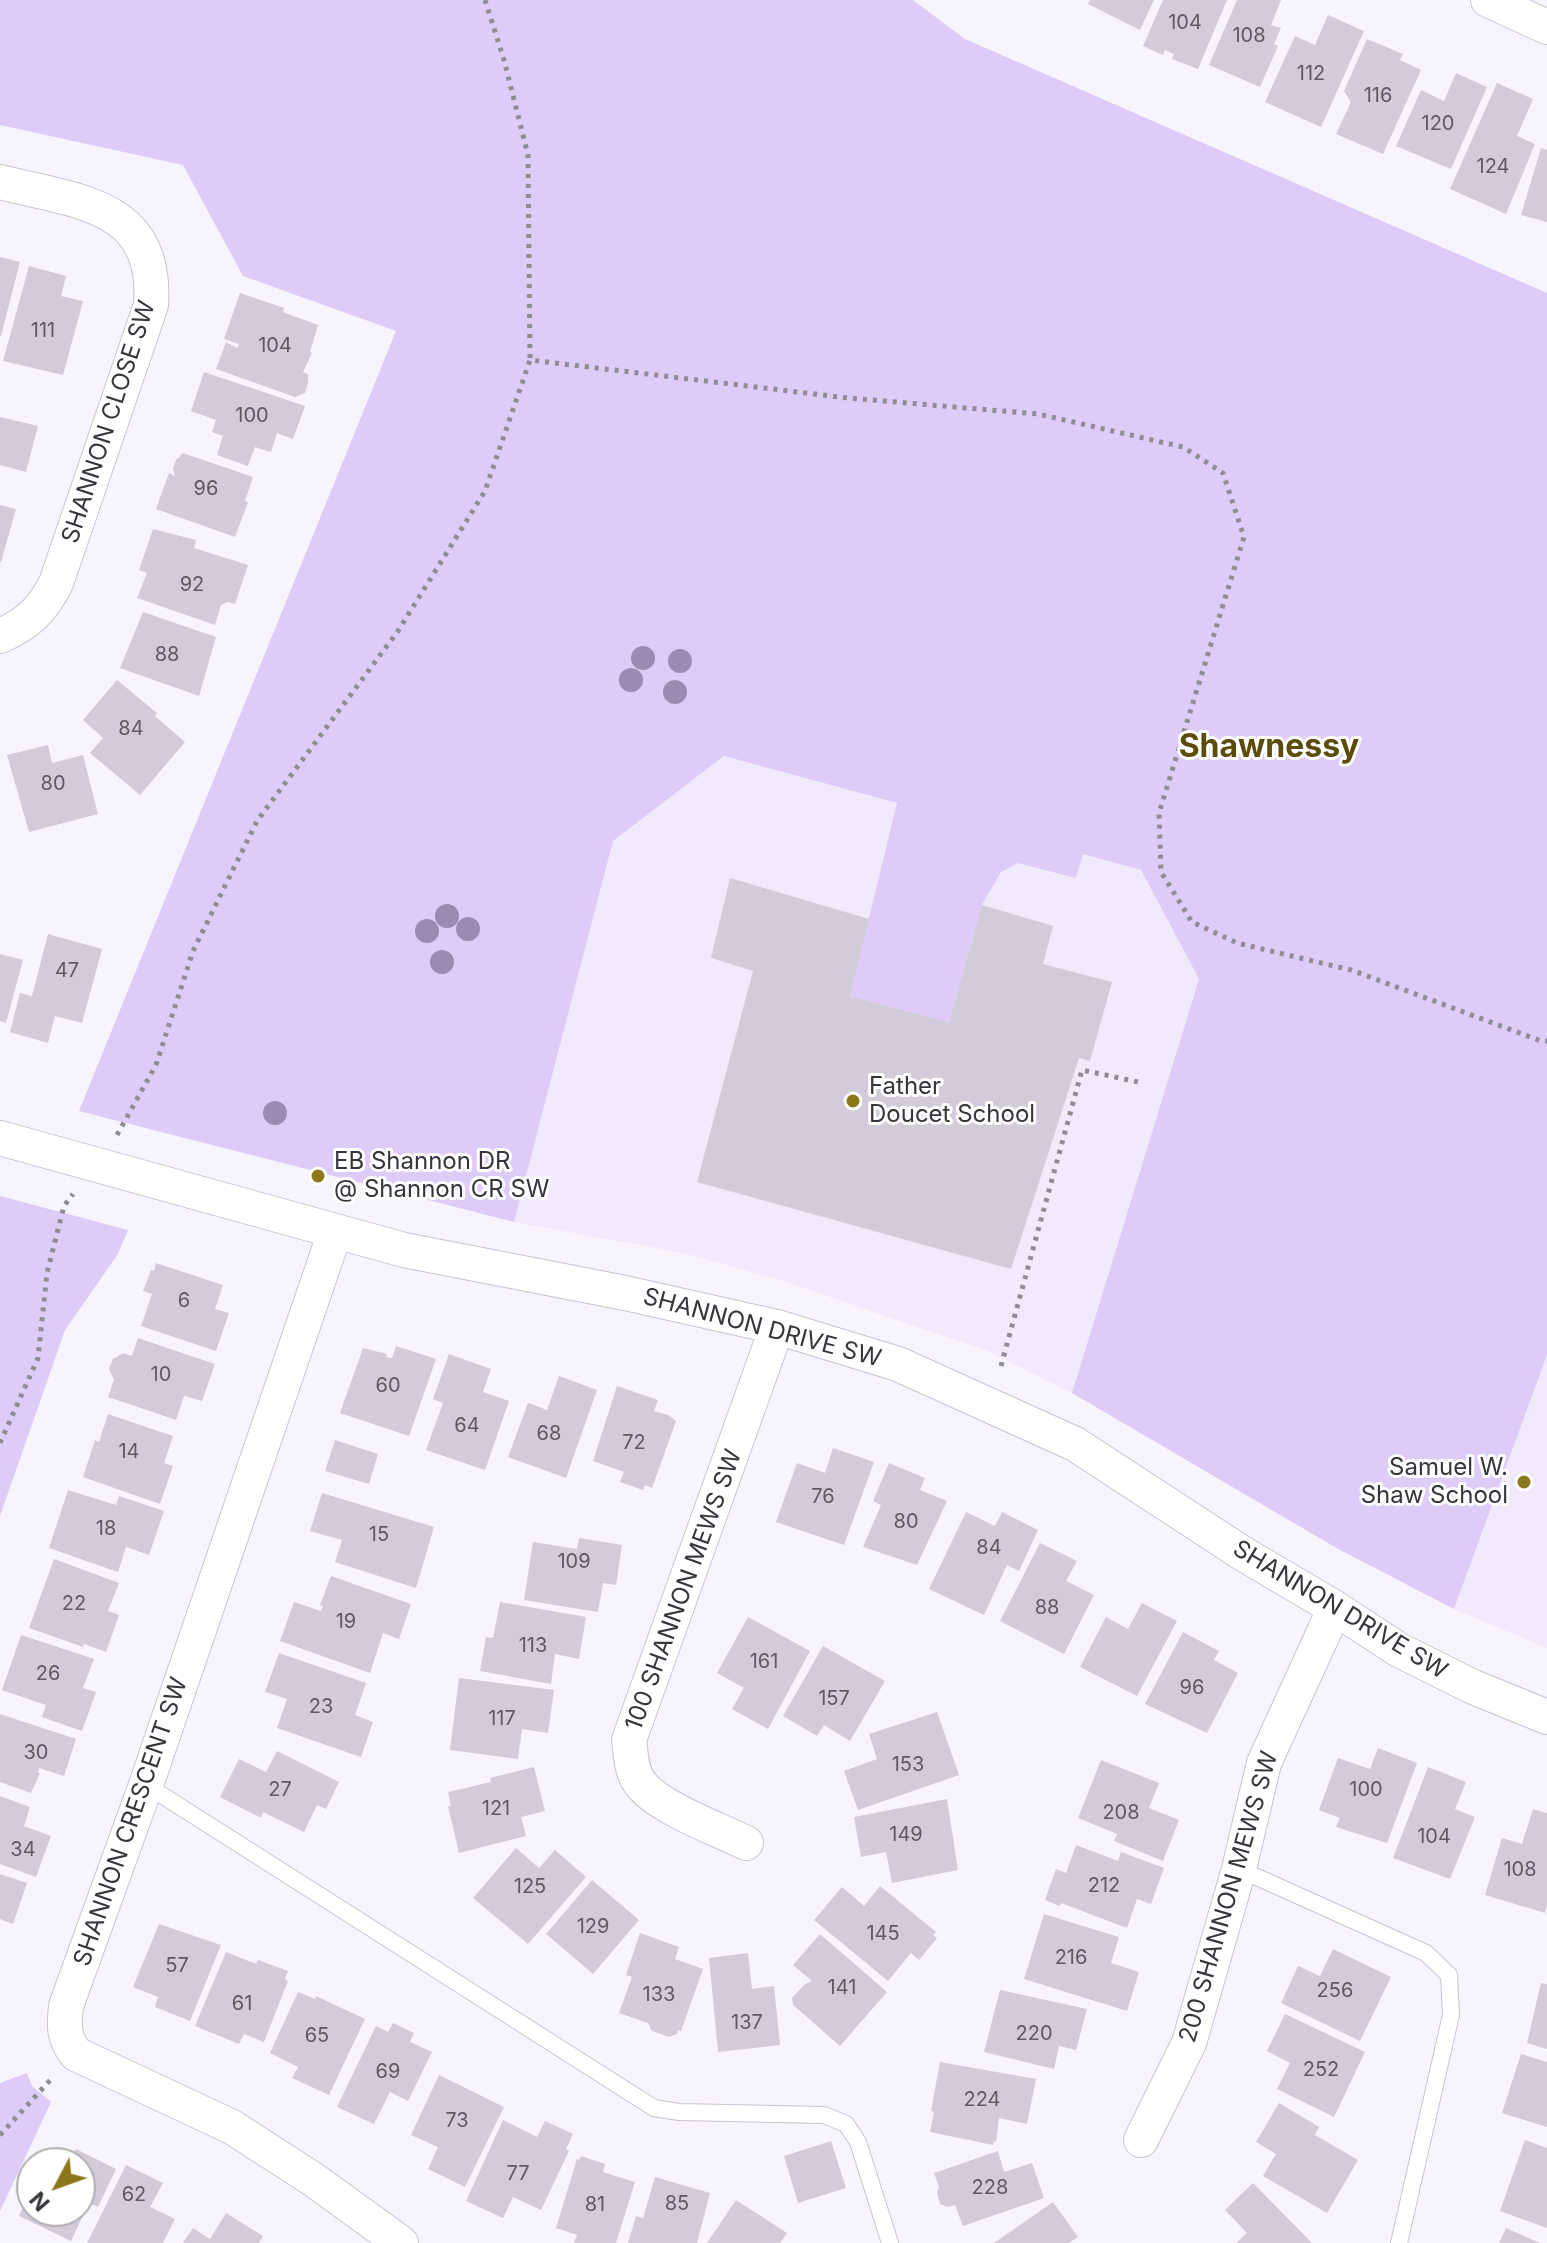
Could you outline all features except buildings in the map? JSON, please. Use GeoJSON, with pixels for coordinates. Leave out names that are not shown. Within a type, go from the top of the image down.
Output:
{"type":"FeatureCollection","features":[{"type":"Feature","properties":{"kind":"street"},"geometry":{"type":"LineString","coordinates":[[1488,0],[1547,27]]}},
{"type":"Feature","properties":{"kind":"street","name":"SHANNON CLOSE SW"},"geometry":{"type":"LineString","coordinates":[[0,182],[90,205],[119,219],[133,232],[147,254],[152,289],[151,305],[56,583],[36,614],[0,636]]}},
{"type":"Feature","properties":{"kind":"street","name":"SHANNON DRIVE SW"},"geometry":{"type":"LineString","coordinates":[[0,1138],[404,1250],[625,1293],[777,1327],[898,1364],[1075,1444],[1399,1650],[1471,1686],[1547,1717]]}},
{"type":"Feature","properties":{"kind":"street","name":"SHANNON CRESCENT SW"},"geometry":{"type":"LineString","coordinates":[[76,2054],[63,2031],[66,2006],[146,1785],[335,1232]]}},
{"type":"Feature","properties":{"kind":"street","name":"100 SHANNON MEWS SW"},"geometry":{"type":"LineString","coordinates":[[746,1843],[657,1799],[639,1783],[632,1766],[629,1740],[777,1327]]}},
{"type":"Feature","properties":{"kind":"street","name":"200 SHANNON MEWS SW"},"geometry":{"type":"LineString","coordinates":[[1141,2140],[1189,2043],[1239,1869],[1264,1763],[1335,1608]]}},
{"type":"Feature","properties":{"kind":"street"},"geometry":{"type":"LineString","coordinates":[[76,2054],[232,2127],[314,2180],[401,2243]]}},
{"type":"Feature","properties":{"kind":"lane"},"geometry":{"type":"LineString","coordinates":[[146,1785],[654,2108],[679,2112],[824,2115],[846,2124],[858,2142],[890,2243]]}},
{"type":"Feature","properties":{"kind":"lane"},"geometry":{"type":"LineString","coordinates":[[1239,1869],[1426,1953],[1449,1975],[1451,2015],[1399,2243]]}},
{"type":"Feature","properties":{"kind":"path"},"geometry":{"type":"LineString","coordinates":[[0,1443],[38,1358],[47,1273],[64,1206],[117,1135],[156,1065],[193,951],[257,821],[398,631],[485,491],[530,360],[528,155],[485,0]]}},
{"type":"Feature","properties":{"kind":"path"},"geometry":{"type":"LineString","coordinates":[[530,360],[848,398],[1038,414],[1183,447],[1223,473],[1244,537],[1159,813],[1161,872],[1192,922],[1237,943],[1351,970],[1547,1041]]}},
{"type":"Feature","properties":{"kind":"path"},"geometry":{"type":"LineString","coordinates":[[1001,1366],[1082,1070],[1143,1083]]}},
{"type":"Feature","properties":{"kind":"path"},"geometry":{"type":"LineString","coordinates":[[0,2135],[76,2054]]}},
{"type":"Feature","properties":{"kind":"shaded area"},"geometry":{"type":"Polygon","coordinates":[[[0,0],[913,0],[965,39],[1547,293],[1547,1355],[1454,1609],[1340,1550],[1072,1393],[1199,979],[1141,870],[1083,854],[1076,878],[1018,863],[1001,872],[982,905],[949,1022],[850,996],[897,803],[724,756],[613,841],[514,1222],[79,1111],[396,331],[243,276],[183,165],[0,125],[0,0]]]}},
{"type":"Feature","properties":{"kind":"shaded area","name":"Father Doucet School"},"geometry":{"type":"Polygon","coordinates":[[[724,756],[1141,870],[1199,979],[1072,1393],[988,1351],[783,1281],[683,1253],[514,1222],[613,841],[724,756]]]}},
{"type":"Feature","properties":{"kind":"shaded area"},"geometry":{"type":"Polygon","coordinates":[[[0,1196],[128,1230],[118,1254],[65,1330],[0,1516],[0,1196]]]}},
{"type":"Feature","properties":{"kind":"shaded area","name":"Samuel W. Shaw School"},"geometry":{"type":"Polygon","coordinates":[[[1547,1355],[1547,1648],[1454,1609],[1547,1355]]]}},
{"type":"Feature","properties":{"kind":"shaded area"},"geometry":{"type":"Polygon","coordinates":[[[27,2073],[32,2086],[51,2102],[30,2147],[16,2147],[16,2177],[0,2211],[0,2083],[27,2073]]]}},
{"type":"Feature","properties":{"kind":"place","name":"Father Doucet School"},"geometry":{"type":"Point","coordinates":[853,1101]}},
{"type":"Feature","properties":{"kind":"place","name":"EB Shannon DR @ Shannon CR SW"},"geometry":{"type":"Point","coordinates":[318,1176]}},
{"type":"Feature","properties":{"kind":"place","name":"Samuel W. Shaw School"},"geometry":{"type":"Point","coordinates":[1524,1482]}},
{"type":"Feature","properties":{"kind":"district","name":"Shawnessy"},"geometry":{"type":"Point","coordinates":[1269,747]}}]}
